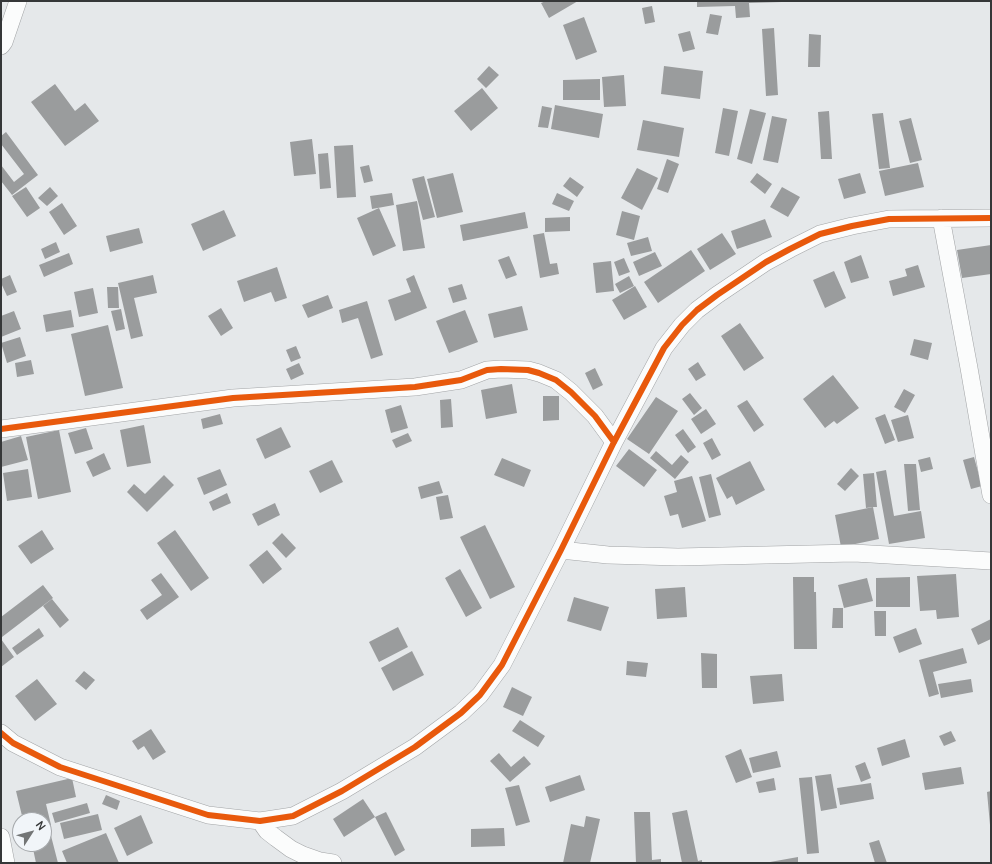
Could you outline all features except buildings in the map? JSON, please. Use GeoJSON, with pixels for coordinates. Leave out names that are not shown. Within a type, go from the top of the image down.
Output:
{"type":"FeatureCollection","features":[{"type":"Feature","properties":{"kind":"street"},"geometry":{"type":"LineString","coordinates":[[1,46],[4,42],[18,1]]}},
{"type":"Feature","properties":{"kind":"street"},"geometry":{"type":"LineString","coordinates":[[941,218],[968,360],[991,495]]}},
{"type":"Feature","properties":{"kind":"street"},"geometry":{"type":"LineString","coordinates":[[1,733],[13,743],[60,767],[208,815],[260,821],[293,816],[342,791],[415,747],[466,709],[480,695],[502,665],[614,442],[664,348],[682,325],[697,310],[766,262],[820,234],[889,219],[991,218]]}},
{"type":"Feature","properties":{"kind":"street"},"geometry":{"type":"LineString","coordinates":[[1,429],[233,398],[415,387],[461,380],[487,370],[507,369],[528,370],[556,380],[571,392],[595,416],[614,442]]}},
{"type":"Feature","properties":{"kind":"street"},"geometry":{"type":"LineString","coordinates":[[561,550],[608,555],[678,557],[854,553],[991,561]]}},
{"type":"Feature","properties":{"kind":"street"},"geometry":{"type":"LineString","coordinates":[[260,821],[267,831],[291,849],[320,861],[333,863]]}},
{"type":"Feature","properties":{"kind":"street"},"geometry":{"type":"LineString","coordinates":[[1,837],[6,863]]}},
{"type":"Feature","properties":{"kind":"cycle path"},"geometry":{"type":"LineString","coordinates":[[1,733],[13,743],[60,767],[208,815],[260,821],[293,816],[342,791],[415,747],[461,713],[480,695],[502,665],[614,442],[664,348],[682,325],[697,310],[766,262],[820,234],[889,219],[991,218]]}},
{"type":"Feature","properties":{"kind":"cycle path"},"geometry":{"type":"LineString","coordinates":[[1,429],[233,398],[415,387],[461,380],[487,370],[501,369],[528,370],[556,380],[571,392],[595,416],[614,442]]}}]}
